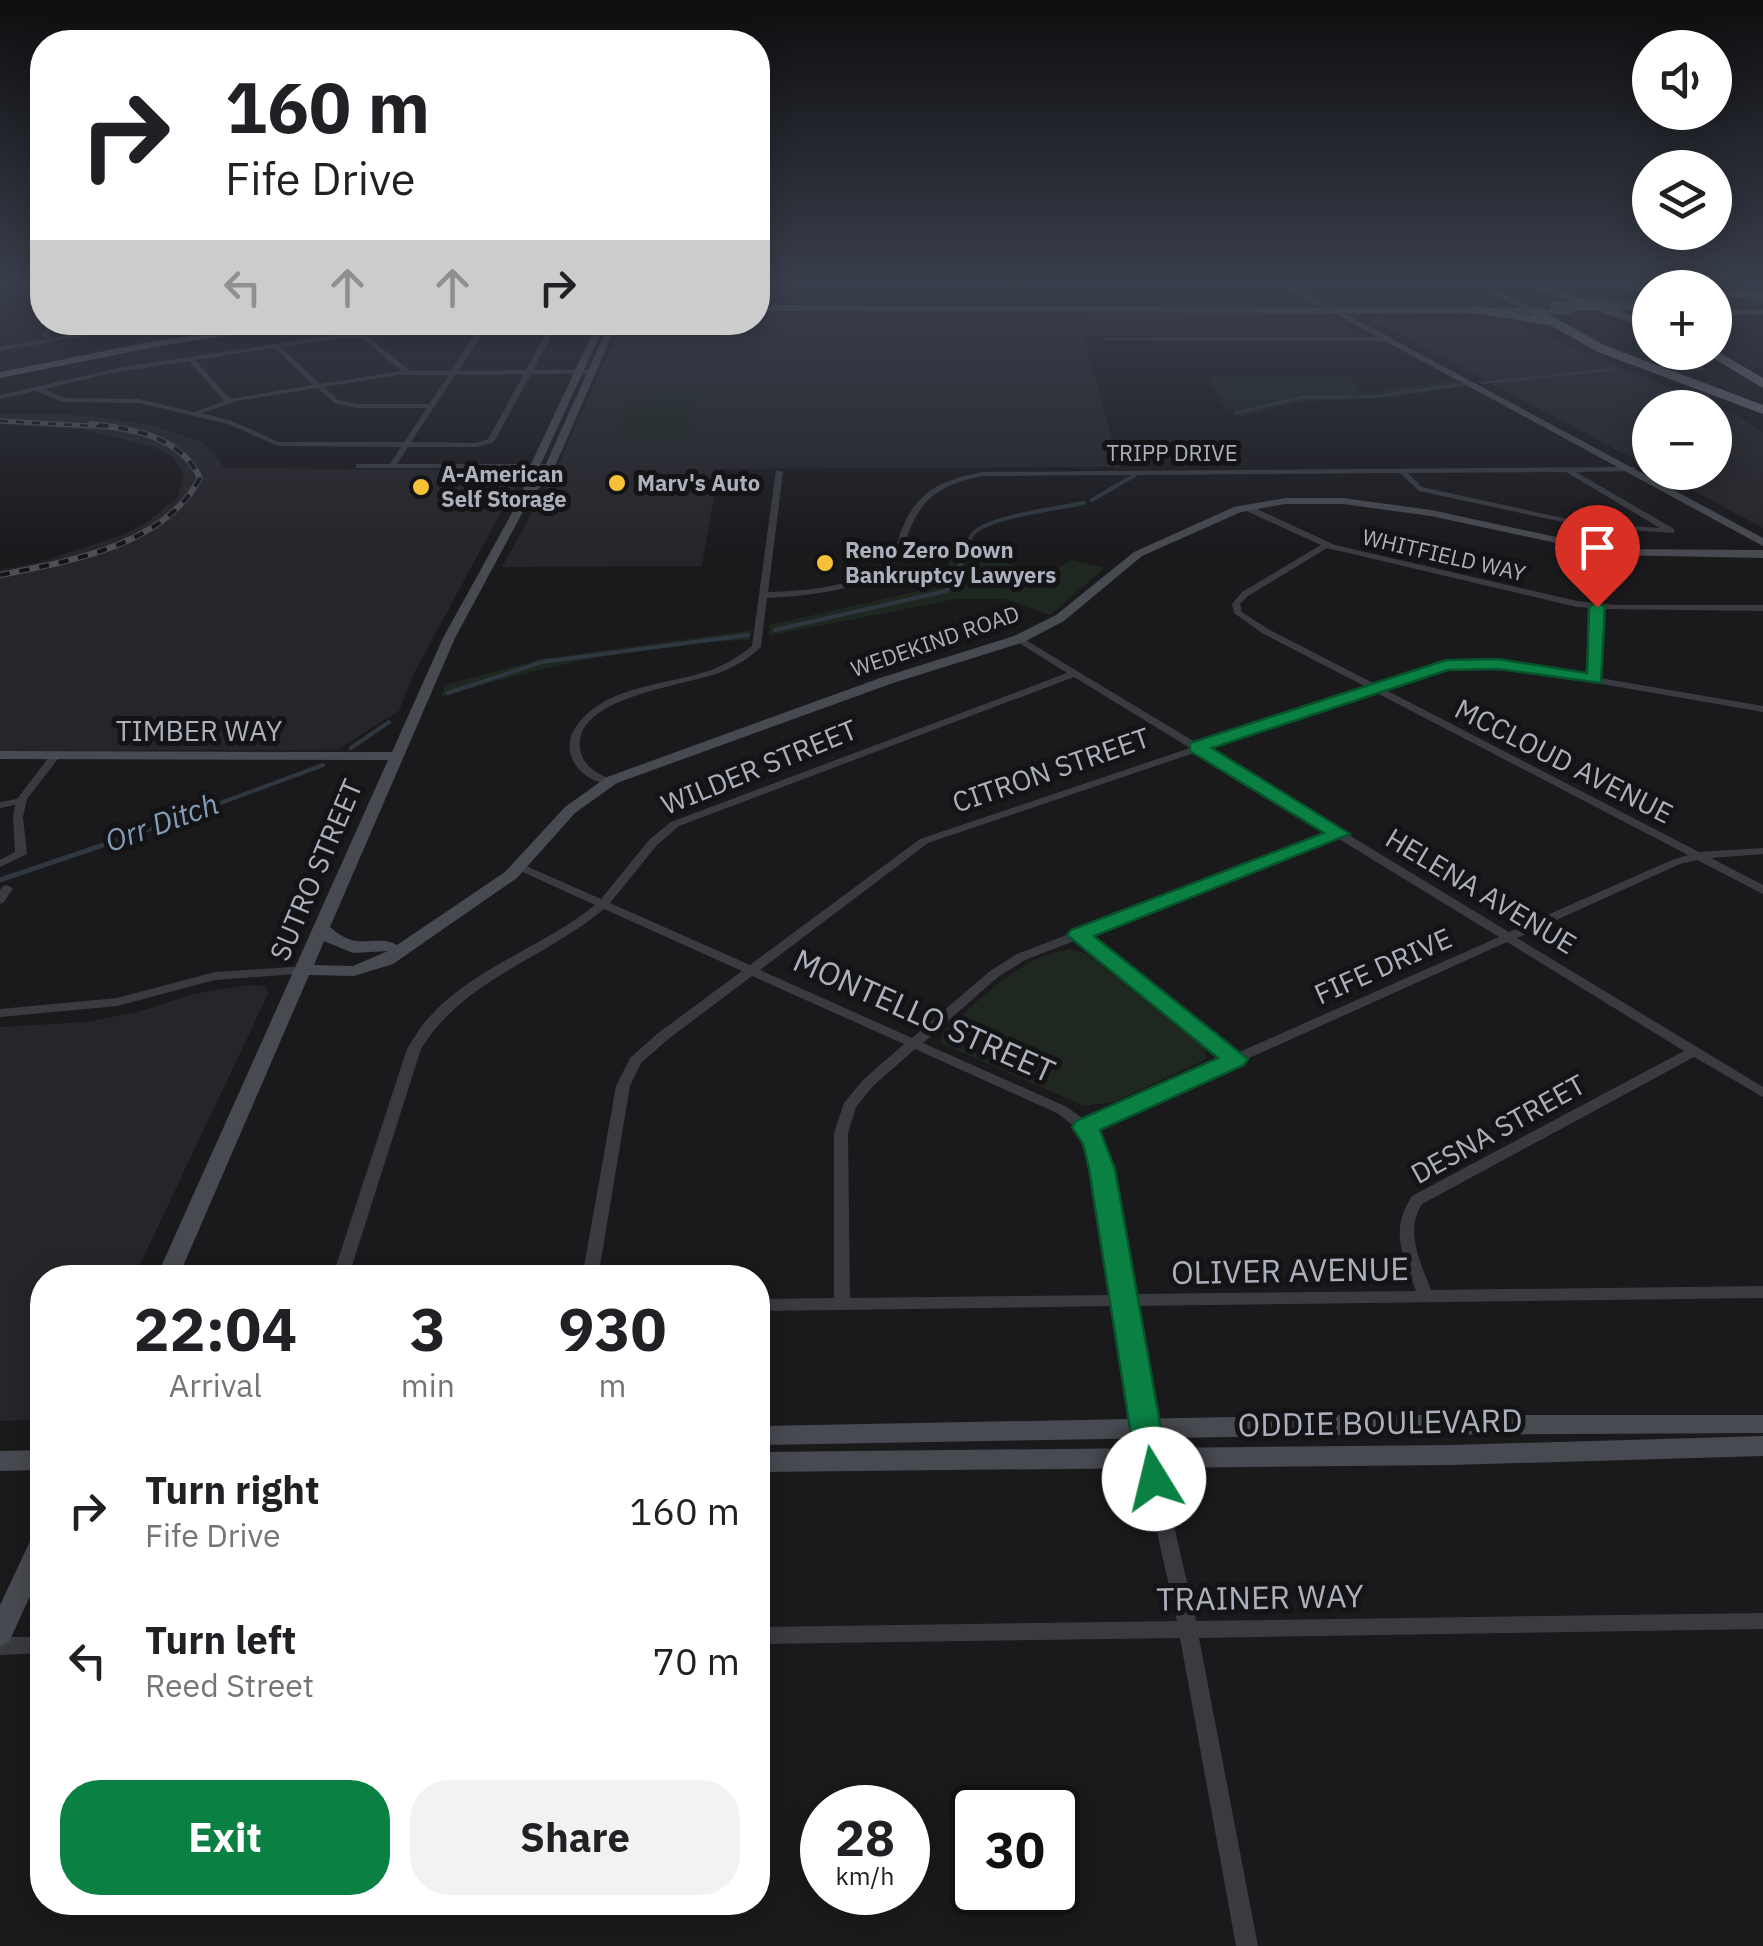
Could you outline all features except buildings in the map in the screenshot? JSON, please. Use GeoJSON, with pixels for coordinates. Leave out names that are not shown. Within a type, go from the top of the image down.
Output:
{"type":"FeatureCollection","features":[{"type":"Feature","properties":{"kind":"highway"},"geometry":{"type":"LineString","coordinates":[[1664,371],[1763,410]]}},
{"type":"Feature","properties":{"kind":"highway"},"geometry":{"type":"LineString","coordinates":[[1741,371],[1763,384]]}},
{"type":"Feature","properties":{"kind":"main road"},"geometry":{"type":"LineString","coordinates":[[1448,371],[1632,469]]}},
{"type":"Feature","properties":{"kind":"main road","name":"SUTRO STREET"},"geometry":{"type":"LineString","coordinates":[[529,491],[527,483],[579,372]]}},
{"type":"Feature","properties":{"kind":"main road","name":"SUTRO STREET"},"geometry":{"type":"LineString","coordinates":[[173,1265],[449,638],[529,491],[541,482],[550,466],[593,372]]}},
{"type":"Feature","properties":{"kind":"main road"},"geometry":{"type":"LineString","coordinates":[[1671,490],[1763,544]]}},
{"type":"Feature","properties":{"kind":"main road","name":"WEDEKIND ROAD"},"geometry":{"type":"LineString","coordinates":[[306,970],[339,972],[370,967],[403,949],[520,868],[570,810],[608,782],[658,761],[1019,639],[1060,618],[1138,554],[1246,507],[1295,500],[1343,501],[1430,513],[1612,552],[1763,554]]}},
{"type":"Feature","properties":{"kind":"main road"},"geometry":{"type":"LineString","coordinates":[[1743,529],[1763,535]]}},
{"type":"Feature","properties":{"kind":"main road","name":"WEDEKIND ROAD"},"geometry":{"type":"LineString","coordinates":[[1735,554],[1763,544]]}},
{"type":"Feature","properties":{"kind":"main road","name":"TIMBER WAY"},"geometry":{"type":"LineString","coordinates":[[0,755],[398,756]]}},
{"type":"Feature","properties":{"kind":"main road"},"geometry":{"type":"LineString","coordinates":[[323,930],[332,940],[353,949],[389,946]]}},
{"type":"Feature","properties":{"kind":"main road","name":"WEDEKIND ROAD"},"geometry":{"type":"LineString","coordinates":[[306,970],[358,958],[420,934]]}},
{"type":"Feature","properties":{"kind":"main road","name":"ODDIE BOULEVARD"},"geometry":{"type":"LineString","coordinates":[[770,1436],[1146,1428],[1763,1424]]}},
{"type":"Feature","properties":{"kind":"main road","name":"ODDIE BOULEVARD"},"geometry":{"type":"LineString","coordinates":[[770,1462],[1150,1459],[1763,1446]]}},
{"type":"Feature","properties":{"kind":"main road"},"geometry":{"type":"LineString","coordinates":[[0,1461],[30,1460]]}},
{"type":"Feature","properties":{"kind":"main road"},"geometry":{"type":"LineString","coordinates":[[0,1634],[30,1569]]}},
{"type":"Feature","properties":{"kind":"street"},"geometry":{"type":"LineString","coordinates":[[0,397],[113,371]]}},
{"type":"Feature","properties":{"kind":"street"},"geometry":{"type":"LineString","coordinates":[[201,371],[228,401]]}},
{"type":"Feature","properties":{"kind":"street"},"geometry":{"type":"LineString","coordinates":[[302,371],[342,404],[432,406]]}},
{"type":"Feature","properties":{"kind":"street"},"geometry":{"type":"LineString","coordinates":[[194,414],[228,401],[407,372],[593,372]]}},
{"type":"Feature","properties":{"kind":"street"},"geometry":{"type":"LineString","coordinates":[[392,466],[454,372]]}},
{"type":"Feature","properties":{"kind":"street"},"geometry":{"type":"LineString","coordinates":[[36,388],[63,400],[132,401],[194,414],[237,424],[278,444],[485,444],[491,440],[528,372]]}},
{"type":"Feature","properties":{"kind":"street"},"geometry":{"type":"LineString","coordinates":[[358,466],[550,466]]}},
{"type":"Feature","properties":{"kind":"street"},"geometry":{"type":"LineString","coordinates":[[1401,470],[1418,489],[1586,524],[1671,531],[1567,469]]}},
{"type":"Feature","properties":{"kind":"street","name":"TRIPP DRIVE"},"geometry":{"type":"LineString","coordinates":[[764,594],[796,593],[878,572],[896,556],[927,492],[982,474],[1632,469]]}},
{"type":"Feature","properties":{"kind":"street"},"geometry":{"type":"LineString","coordinates":[[608,782],[585,772],[577,760],[575,734],[582,721],[612,702],[750,654],[759,641],[779,472]]}},
{"type":"Feature","properties":{"kind":"street","name":"WHITFIELD WAY"},"geometry":{"type":"LineString","coordinates":[[1246,507],[1326,545],[1597,607],[1763,608]]}},
{"type":"Feature","properties":{"kind":"street","name":"MCCLOUD AVENUE"},"geometry":{"type":"LineString","coordinates":[[1326,545],[1245,594],[1236,608],[1251,623],[1763,890]]}},
{"type":"Feature","properties":{"kind":"street"},"geometry":{"type":"LineString","coordinates":[[1595,680],[1597,607]]}},
{"type":"Feature","properties":{"kind":"street","name":"HELENA AVENUE"},"geometry":{"type":"LineString","coordinates":[[1019,639],[1763,1093]]}},
{"type":"Feature","properties":{"kind":"street","name":"CITRON STREET"},"geometry":{"type":"LineString","coordinates":[[592,1265],[619,1100],[628,1074],[647,1049],[924,842],[1434,667],[1471,663],[1763,709]]}},
{"type":"Feature","properties":{"kind":"street","name":"WILDER STREET"},"geometry":{"type":"LineString","coordinates":[[344,1265],[420,1037],[454,1002],[602,904],[654,839],[690,816],[1075,672]]}},
{"type":"Feature","properties":{"kind":"street"},"geometry":{"type":"LineString","coordinates":[[0,864],[17,858],[23,848],[18,817],[21,801],[56,755]]}},
{"type":"Feature","properties":{"kind":"street"},"geometry":{"type":"LineString","coordinates":[[0,805],[21,801]]}},
{"type":"Feature","properties":{"kind":"street"},"geometry":{"type":"LineString","coordinates":[[842,1304],[840,1148],[849,1106],[868,1084],[1006,966],[1340,834]]}},
{"type":"Feature","properties":{"kind":"street","name":"FIFE DRIVE"},"geometry":{"type":"LineString","coordinates":[[1085,1127],[1676,862],[1698,856],[1763,851]]}},
{"type":"Feature","properties":{"kind":"street","name":"MONTELLO STREET"},"geometry":{"type":"LineString","coordinates":[[520,868],[1062,1110],[1085,1127]]}},
{"type":"Feature","properties":{"kind":"street"},"geometry":{"type":"LineString","coordinates":[[1078,935],[1236,1059]]}},
{"type":"Feature","properties":{"kind":"street","name":"WEDEKIND ROAD"},"geometry":{"type":"LineString","coordinates":[[0,1013],[117,1002],[227,974],[306,970]]}},
{"type":"Feature","properties":{"kind":"street","name":"DESNA STREET"},"geometry":{"type":"LineString","coordinates":[[1426,1296],[1404,1229],[1409,1209],[1417,1200],[1694,1051]]}},
{"type":"Feature","properties":{"kind":"street"},"geometry":{"type":"LineString","coordinates":[[1085,1127],[1096,1144],[1102,1169],[1150,1459],[1188,1628],[1247,1946]]}},
{"type":"Feature","properties":{"kind":"street","name":"OLIVER AVENUE"},"geometry":{"type":"LineString","coordinates":[[770,1305],[1763,1292]]}},
{"type":"Feature","properties":{"kind":"street","name":"TRAINER WAY"},"geometry":{"type":"LineString","coordinates":[[770,1636],[1763,1621]]}},
{"type":"Feature","properties":{"kind":"street"},"geometry":{"type":"LineString","coordinates":[[0,1646],[30,1645]]}},
{"type":"Feature","properties":{"kind":"shaded area"},"geometry":{"type":"Polygon","coordinates":[[[600,371],[1093,371],[1120,467],[719,469],[702,566],[502,567],[556,470],[600,371]]]}},
{"type":"Feature","properties":{"kind":"shaded area"},"geometry":{"type":"Polygon","coordinates":[[[1467,371],[1629,371],[1675,390],[1632,390],[1632,458],[1467,371]]]}},
{"type":"Feature","properties":{"kind":"shaded area"},"geometry":{"type":"Polygon","coordinates":[[[1209,377],[1350,377],[1363,393],[1452,381],[1465,386],[1393,397],[1298,402],[1239,417],[1224,406],[1209,377]]]}},
{"type":"Feature","properties":{"kind":"shaded area"},"geometry":{"type":"Polygon","coordinates":[[[633,392],[700,392],[688,441],[616,441],[633,392]]]}},
{"type":"Feature","properties":{"kind":"shaded area"},"geometry":{"type":"Polygon","coordinates":[[[0,414],[83,415],[151,425],[199,441],[213,451],[224,468],[524,470],[414,673],[399,711],[337,750],[0,751],[0,570],[36,563],[125,534],[178,497],[184,473],[171,455],[152,446],[84,430],[0,424],[0,414]]]}},
{"type":"Feature","properties":{"kind":"shaded area"},"geometry":{"type":"Polygon","coordinates":[[[1732,414],[1763,432],[1763,528],[1692,490],[1732,490],[1732,414]]]}},
{"type":"Feature","properties":{"kind":"shaded area"},"geometry":{"type":"Polygon","coordinates":[[[958,536],[1029,575],[1047,575],[1072,560],[1105,568],[1050,615],[1005,599],[956,599],[769,636],[770,625],[940,586],[958,536]]]}},
{"type":"Feature","properties":{"kind":"shaded area"},"geometry":{"type":"Polygon","coordinates":[[[752,630],[750,640],[594,658],[441,697],[445,685],[541,659],[752,630]]]}},
{"type":"Feature","properties":{"kind":"shaded area"},"geometry":{"type":"Polygon","coordinates":[[[1070,949],[1085,953],[1203,1046],[1207,1059],[1114,1102],[1084,1106],[941,1043],[942,1033],[1017,970],[1051,953],[1070,949]]]}},
{"type":"Feature","properties":{"kind":"shaded area"},"geometry":{"type":"Polygon","coordinates":[[[249,985],[264,986],[269,992],[140,1265],[30,1265],[30,1420],[0,1421],[0,1027],[85,1022],[138,1012],[193,994],[249,985]]]}},
{"type":"Feature","properties":{"kind":"waterway","name":"Orr Ditch"},"geometry":{"type":"LineString","coordinates":[[1482,383],[1600,371]]}},
{"type":"Feature","properties":{"kind":"waterway","name":"Orr Ditch"},"geometry":{"type":"LineString","coordinates":[[1235,413],[1303,397],[1370,397],[1466,384]]}},
{"type":"Feature","properties":{"kind":"waterway","name":"Orr Ditch"},"geometry":{"type":"LineString","coordinates":[[1092,500],[1135,475]]}},
{"type":"Feature","properties":{"kind":"waterway","name":"Orr Ditch"},"geometry":{"type":"LineString","coordinates":[[775,630],[946,591],[968,542],[979,529],[1006,518],[1084,503]]}},
{"type":"Feature","properties":{"kind":"waterway","name":"Orr Ditch"},"geometry":{"type":"LineString","coordinates":[[448,693],[542,662],[748,635]]}},
{"type":"Feature","properties":{"kind":"waterway","name":"Orr Ditch"},"geometry":{"type":"LineString","coordinates":[[351,748],[389,722]]}},
{"type":"Feature","properties":{"kind":"waterway","name":"Orr Ditch"},"geometry":{"type":"LineString","coordinates":[[123,839],[323,765]]}},
{"type":"Feature","properties":{"kind":"waterway","name":"Orr Ditch"},"geometry":{"type":"LineString","coordinates":[[0,880],[130,836]]}},
{"type":"Feature","properties":{"kind":"railway"},"geometry":{"type":"LineString","coordinates":[[0,421],[109,427]]}},
{"type":"Feature","properties":{"kind":"railway"},"geometry":{"type":"LineString","coordinates":[[91,424],[109,427]]}},
{"type":"Feature","properties":{"kind":"railway"},"geometry":{"type":"LineString","coordinates":[[0,575],[85,556],[139,535],[184,501],[200,478],[181,453],[168,444],[139,432],[109,427]]}},
{"type":"Feature","properties":{"kind":"place","name":"Marv's Auto"},"geometry":{"type":"Point","coordinates":[617,483]}},
{"type":"Feature","properties":{"kind":"place","name":"A-American Self Storage"},"geometry":{"type":"Point","coordinates":[421,487]}},
{"type":"Feature","properties":{"kind":"place","name":"Reno Zero Down Bankruptcy Lawyers"},"geometry":{"type":"Point","coordinates":[825,563]}},
{"type":"Feature","properties":{"kind":"route"},"geometry":{"type":"LineString","coordinates":[[1154,1479],[1102,1169],[1096,1144],[1085,1127],[1236,1059],[1078,935],[1340,834],[1197,747],[1434,667],[1498,664],[1595,680],[1597,607]]}}]}
